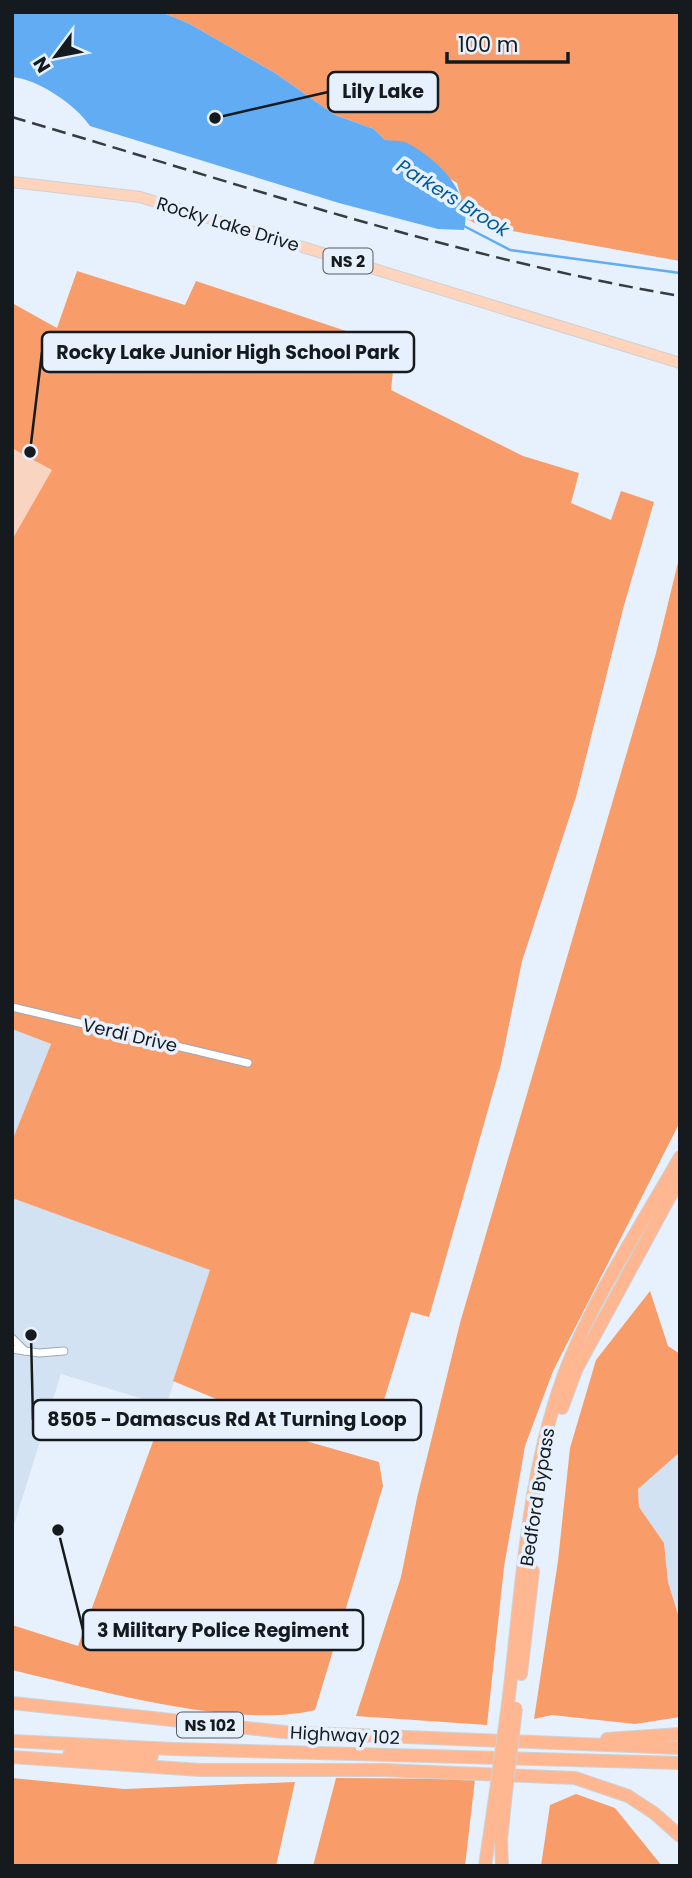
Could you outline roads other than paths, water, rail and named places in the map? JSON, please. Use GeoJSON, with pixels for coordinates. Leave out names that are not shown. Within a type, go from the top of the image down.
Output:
{"type":"FeatureCollection","features":[{"type":"Feature","properties":{"kind":"highway","name":"Bedford Bypass"},"geometry":{"type":"LineString","coordinates":[[512,1705],[535,1491],[554,1406],[569,1363],[589,1320],[680,1157]]}},
{"type":"Feature","properties":{"kind":"highway","name":"Bedford Bypass"},"geometry":{"type":"LineString","coordinates":[[485,1866],[501,1791],[543,1489],[561,1410],[587,1348],[680,1178]]}},
{"type":"Feature","properties":{"kind":"highway","name":"Highway 102"},"geometry":{"type":"LineString","coordinates":[[12,1703],[284,1732],[523,1744],[680,1748]]}},
{"type":"Feature","properties":{"kind":"highway"},"geometry":{"type":"LineString","coordinates":[[523,1744],[680,1734]]}},
{"type":"Feature","properties":{"kind":"highway","name":"Highway 102"},"geometry":{"type":"LineString","coordinates":[[12,1741],[680,1763]]}},
{"type":"Feature","properties":{"kind":"highway"},"geometry":{"type":"LineString","coordinates":[[14,1757],[84,1755],[369,1759],[386,1755]]}},
{"type":"Feature","properties":{"kind":"highway"},"geometry":{"type":"LineString","coordinates":[[14,1757],[200,1770],[396,1770],[575,1778],[628,1796],[654,1812],[680,1836]]}},
{"type":"Feature","properties":{"kind":"highway","name":"Bedford Bypass"},"geometry":{"type":"LineString","coordinates":[[501,1791],[502,1866]]}},
{"type":"Feature","properties":{"kind":"main road","name":"Rocky Lake Drive"},"geometry":{"type":"LineString","coordinates":[[12,182],[140,197],[680,363]]}},
{"type":"Feature","properties":{"kind":"street","name":"Verdi Drive"},"geometry":{"type":"LineString","coordinates":[[12,1007],[248,1063]]}},
{"type":"Feature","properties":{"kind":"street"},"geometry":{"type":"LineString","coordinates":[[12,1338],[26,1352]]}},
{"type":"Feature","properties":{"kind":"street"},"geometry":{"type":"LineString","coordinates":[[12,1349],[26,1352],[64,1351]]}},
{"type":"Feature","properties":{"kind":"water"},"geometry":{"type":"Polygon","coordinates":[[[12,12],[161,12],[188,23],[275,73],[335,115],[374,129],[385,140],[407,143],[430,158],[458,191],[463,203],[464,230],[438,229],[339,203],[90,126],[56,94],[12,77],[12,12]]]}},
{"type":"Feature","properties":{"kind":"waterway","name":"Parkers Brook"},"geometry":{"type":"LineString","coordinates":[[462,225],[510,250],[680,273]]}},
{"type":"Feature","properties":{"kind":"railway"},"geometry":{"type":"LineString","coordinates":[[12,117],[427,239],[595,280],[680,296]]}},
{"type":"Feature","properties":{"kind":"place","name":"Lily Lake"},"geometry":{"type":"Point","coordinates":[215,118]}},
{"type":"Feature","properties":{"kind":"place","name":"Rocky Lake Junior High School Park"},"geometry":{"type":"Point","coordinates":[30,452]}},
{"type":"Feature","properties":{"kind":"place","name":"8505 - Damascus Rd At Turning Loop"},"geometry":{"type":"Point","coordinates":[31,1335]}},
{"type":"Feature","properties":{"kind":"place","name":"3 Military Police Regiment"},"geometry":{"type":"Point","coordinates":[58,1530]}}]}
